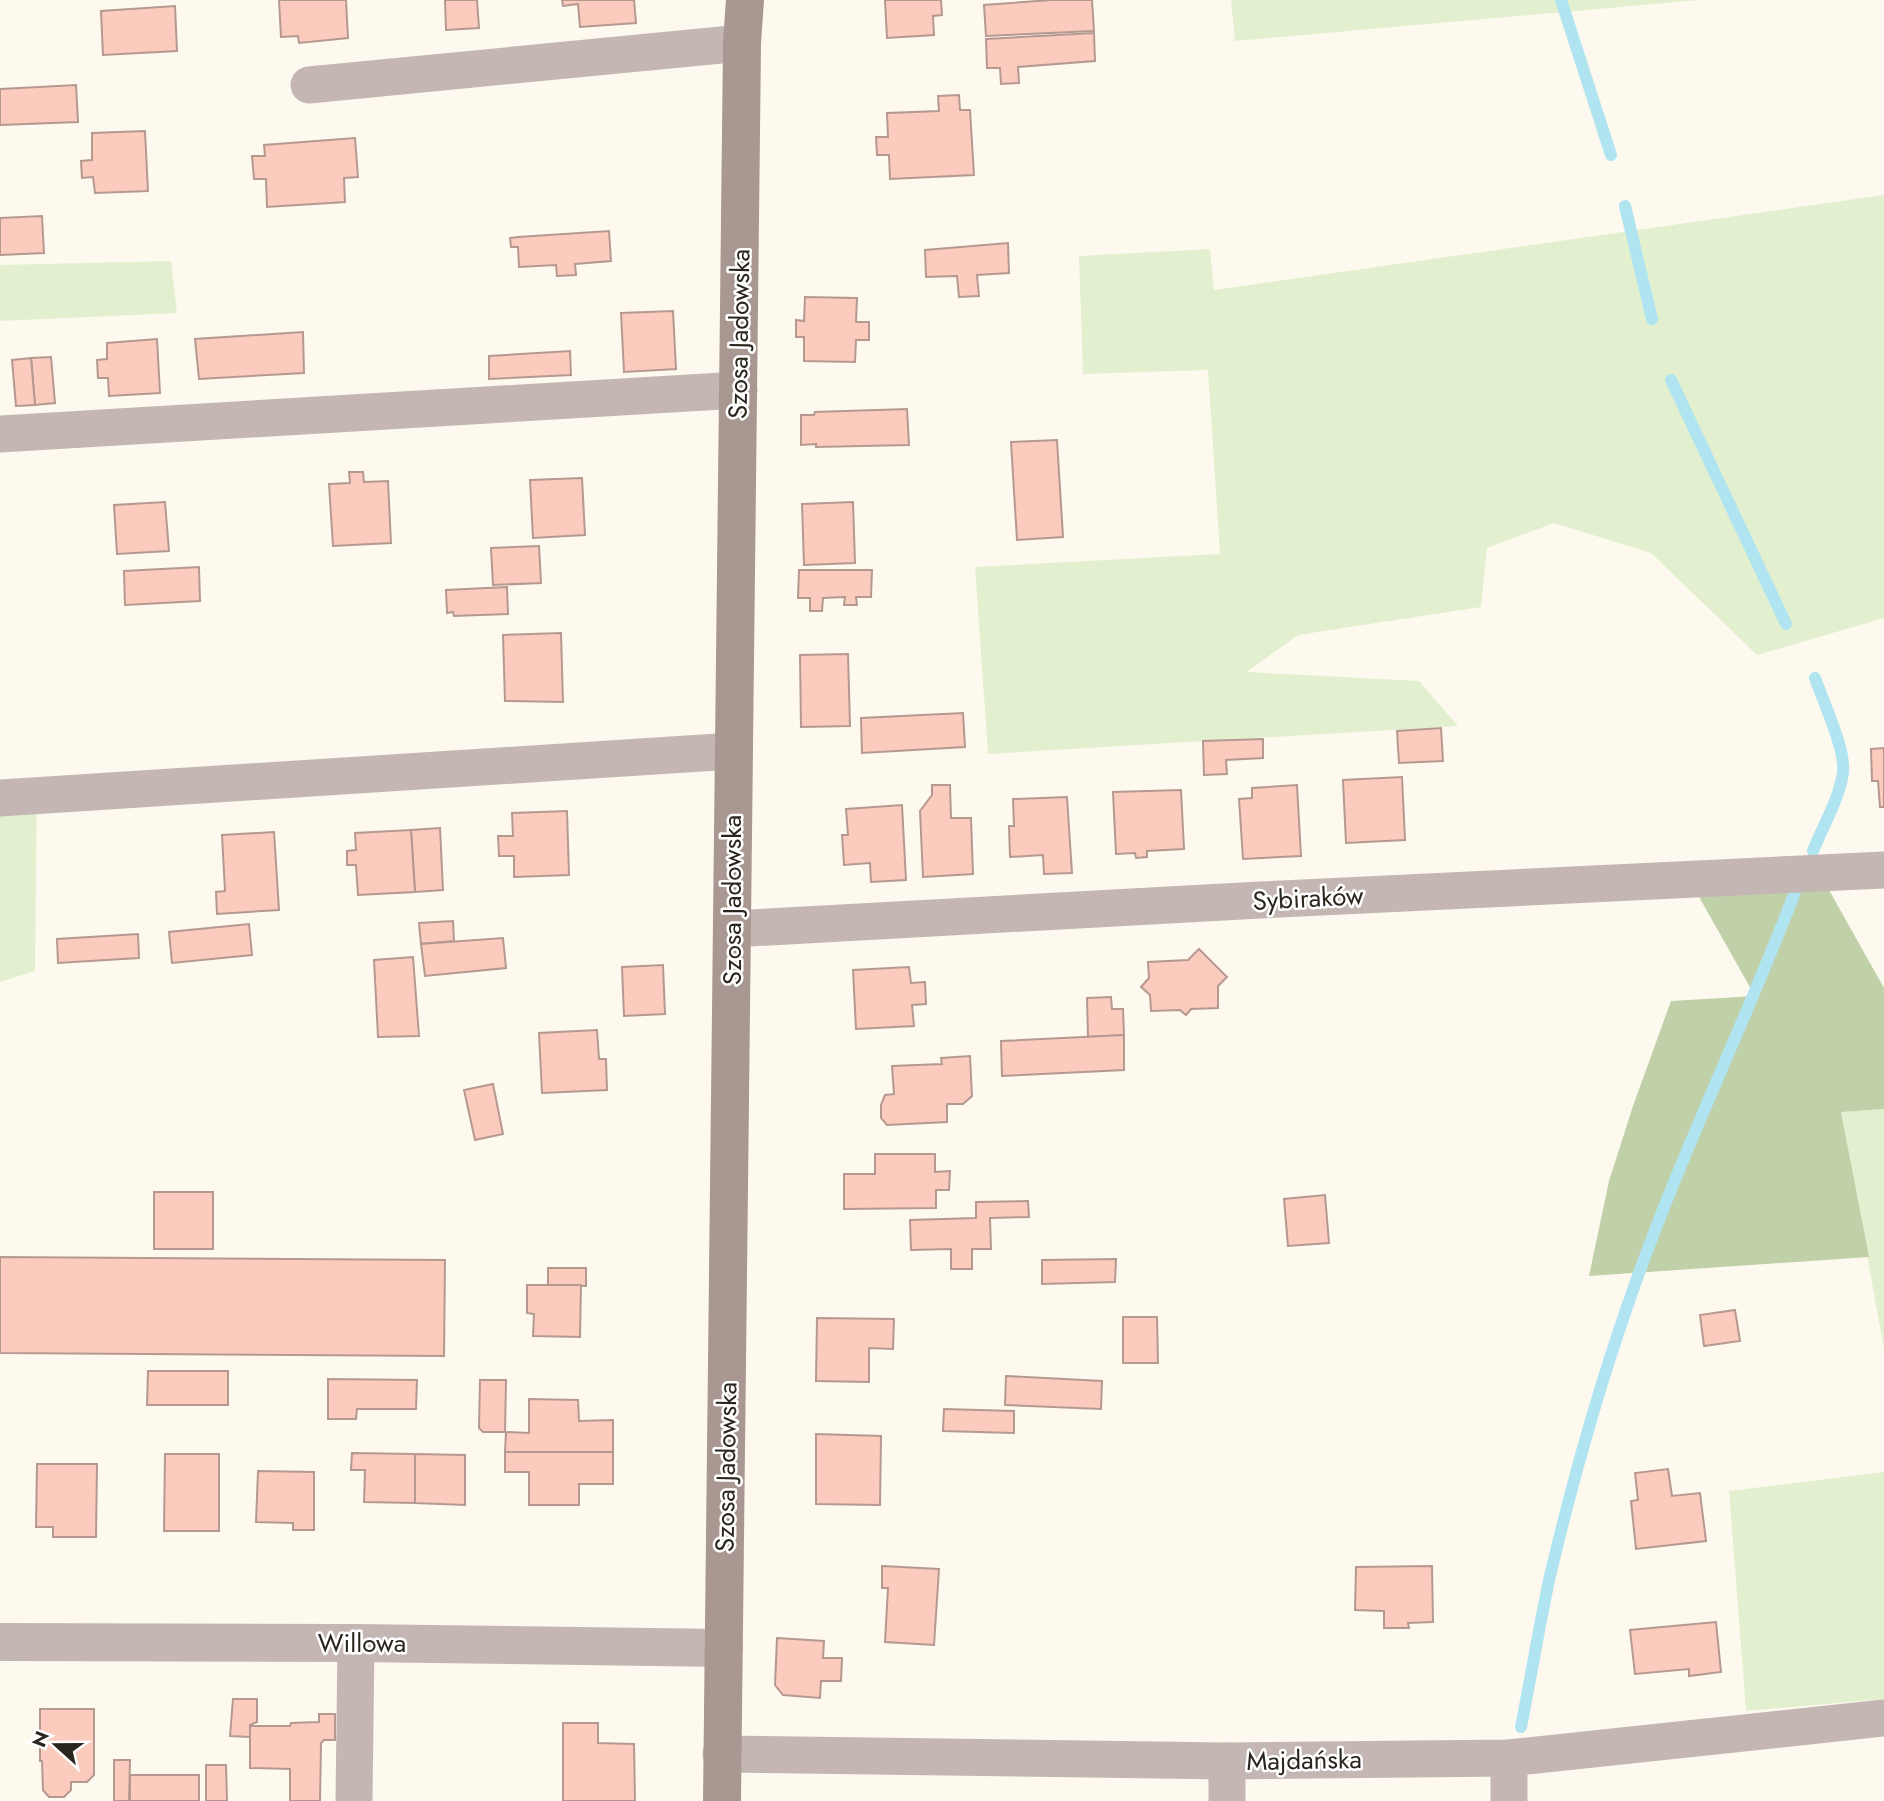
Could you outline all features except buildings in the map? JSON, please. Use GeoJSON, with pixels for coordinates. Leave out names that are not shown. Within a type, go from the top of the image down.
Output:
{"type":"FeatureCollection","features":[{"type":"Feature","properties":{"kind":"main road","name":"Szosa Jadowska"},"geometry":{"type":"LineString","coordinates":[[722,1801],[742,43],[745,0]]}},
{"type":"Feature","properties":{"kind":"street"},"geometry":{"type":"LineString","coordinates":[[309,85],[742,43]]}},
{"type":"Feature","properties":{"kind":"street"},"geometry":{"type":"LineString","coordinates":[[0,434],[739,390]]}},
{"type":"Feature","properties":{"kind":"street"},"geometry":{"type":"LineString","coordinates":[[0,798],[733,751]]}},
{"type":"Feature","properties":{"kind":"street","name":"Sybiraków"},"geometry":{"type":"LineString","coordinates":[[732,929],[1884,870]]}},
{"type":"Feature","properties":{"kind":"street","name":"Willowa"},"geometry":{"type":"LineString","coordinates":[[0,1642],[724,1648]]}},
{"type":"Feature","properties":{"kind":"street"},"geometry":{"type":"LineString","coordinates":[[354,1801],[356,1643]]}},
{"type":"Feature","properties":{"kind":"street","name":"Majdańska"},"geometry":{"type":"LineString","coordinates":[[721,1754],[1227,1761],[1509,1758],[1884,1718]]}},
{"type":"Feature","properties":{"kind":"street"},"geometry":{"type":"LineString","coordinates":[[1509,1758],[1509,1801]]}},
{"type":"Feature","properties":{"kind":"street"},"geometry":{"type":"LineString","coordinates":[[1227,1761],[1227,1801]]}},
{"type":"Feature","properties":{"kind":"green space"},"geometry":{"type":"Polygon","coordinates":[[[1231,0],[1700,0],[1235,41],[1231,0]]]}},
{"type":"Feature","properties":{"kind":"green space"},"geometry":{"type":"Polygon","coordinates":[[[1884,195],[1884,618],[1757,655],[1651,553],[1554,523],[1487,548],[1481,607],[1298,635],[1247,672],[1419,681],[1458,726],[988,754],[975,567],[1220,554],[1208,370],[1083,374],[1079,256],[1210,249],[1214,290],[1884,195]]]}},
{"type":"Feature","properties":{"kind":"green space"},"geometry":{"type":"Polygon","coordinates":[[[171,261],[177,313],[0,321],[0,265],[171,261]]]}},
{"type":"Feature","properties":{"kind":"green space"},"geometry":{"type":"Polygon","coordinates":[[[37,780],[35,971],[0,982],[0,782],[37,780]]]}},
{"type":"Feature","properties":{"kind":"green space"},"geometry":{"type":"Polygon","coordinates":[[[1824,881],[1884,988],[1884,1109],[1841,1112],[1869,1257],[1589,1276],[1609,1181],[1671,1001],[1755,996],[1694,888],[1824,881]]]}},
{"type":"Feature","properties":{"kind":"green space"},"geometry":{"type":"Polygon","coordinates":[[[1884,1109],[1884,1349],[1841,1112],[1884,1109]]]}},
{"type":"Feature","properties":{"kind":"green space"},"geometry":{"type":"Polygon","coordinates":[[[1884,1472],[1884,1699],[1746,1711],[1729,1491],[1884,1472]]]}},
{"type":"Feature","properties":{"kind":"waterway"},"geometry":{"type":"LineString","coordinates":[[1561,0],[1611,155]]}},
{"type":"Feature","properties":{"kind":"waterway"},"geometry":{"type":"LineString","coordinates":[[1625,206],[1652,319]]}},
{"type":"Feature","properties":{"kind":"waterway"},"geometry":{"type":"LineString","coordinates":[[1671,380],[1786,624]]}},
{"type":"Feature","properties":{"kind":"waterway"},"geometry":{"type":"LineString","coordinates":[[1813,851],[1834,803],[1843,773],[1838,739],[1815,678]]}},
{"type":"Feature","properties":{"kind":"waterway"},"geometry":{"type":"LineString","coordinates":[[1521,1727],[1558,1543],[1615,1343],[1665,1205],[1795,892]]}}]}
